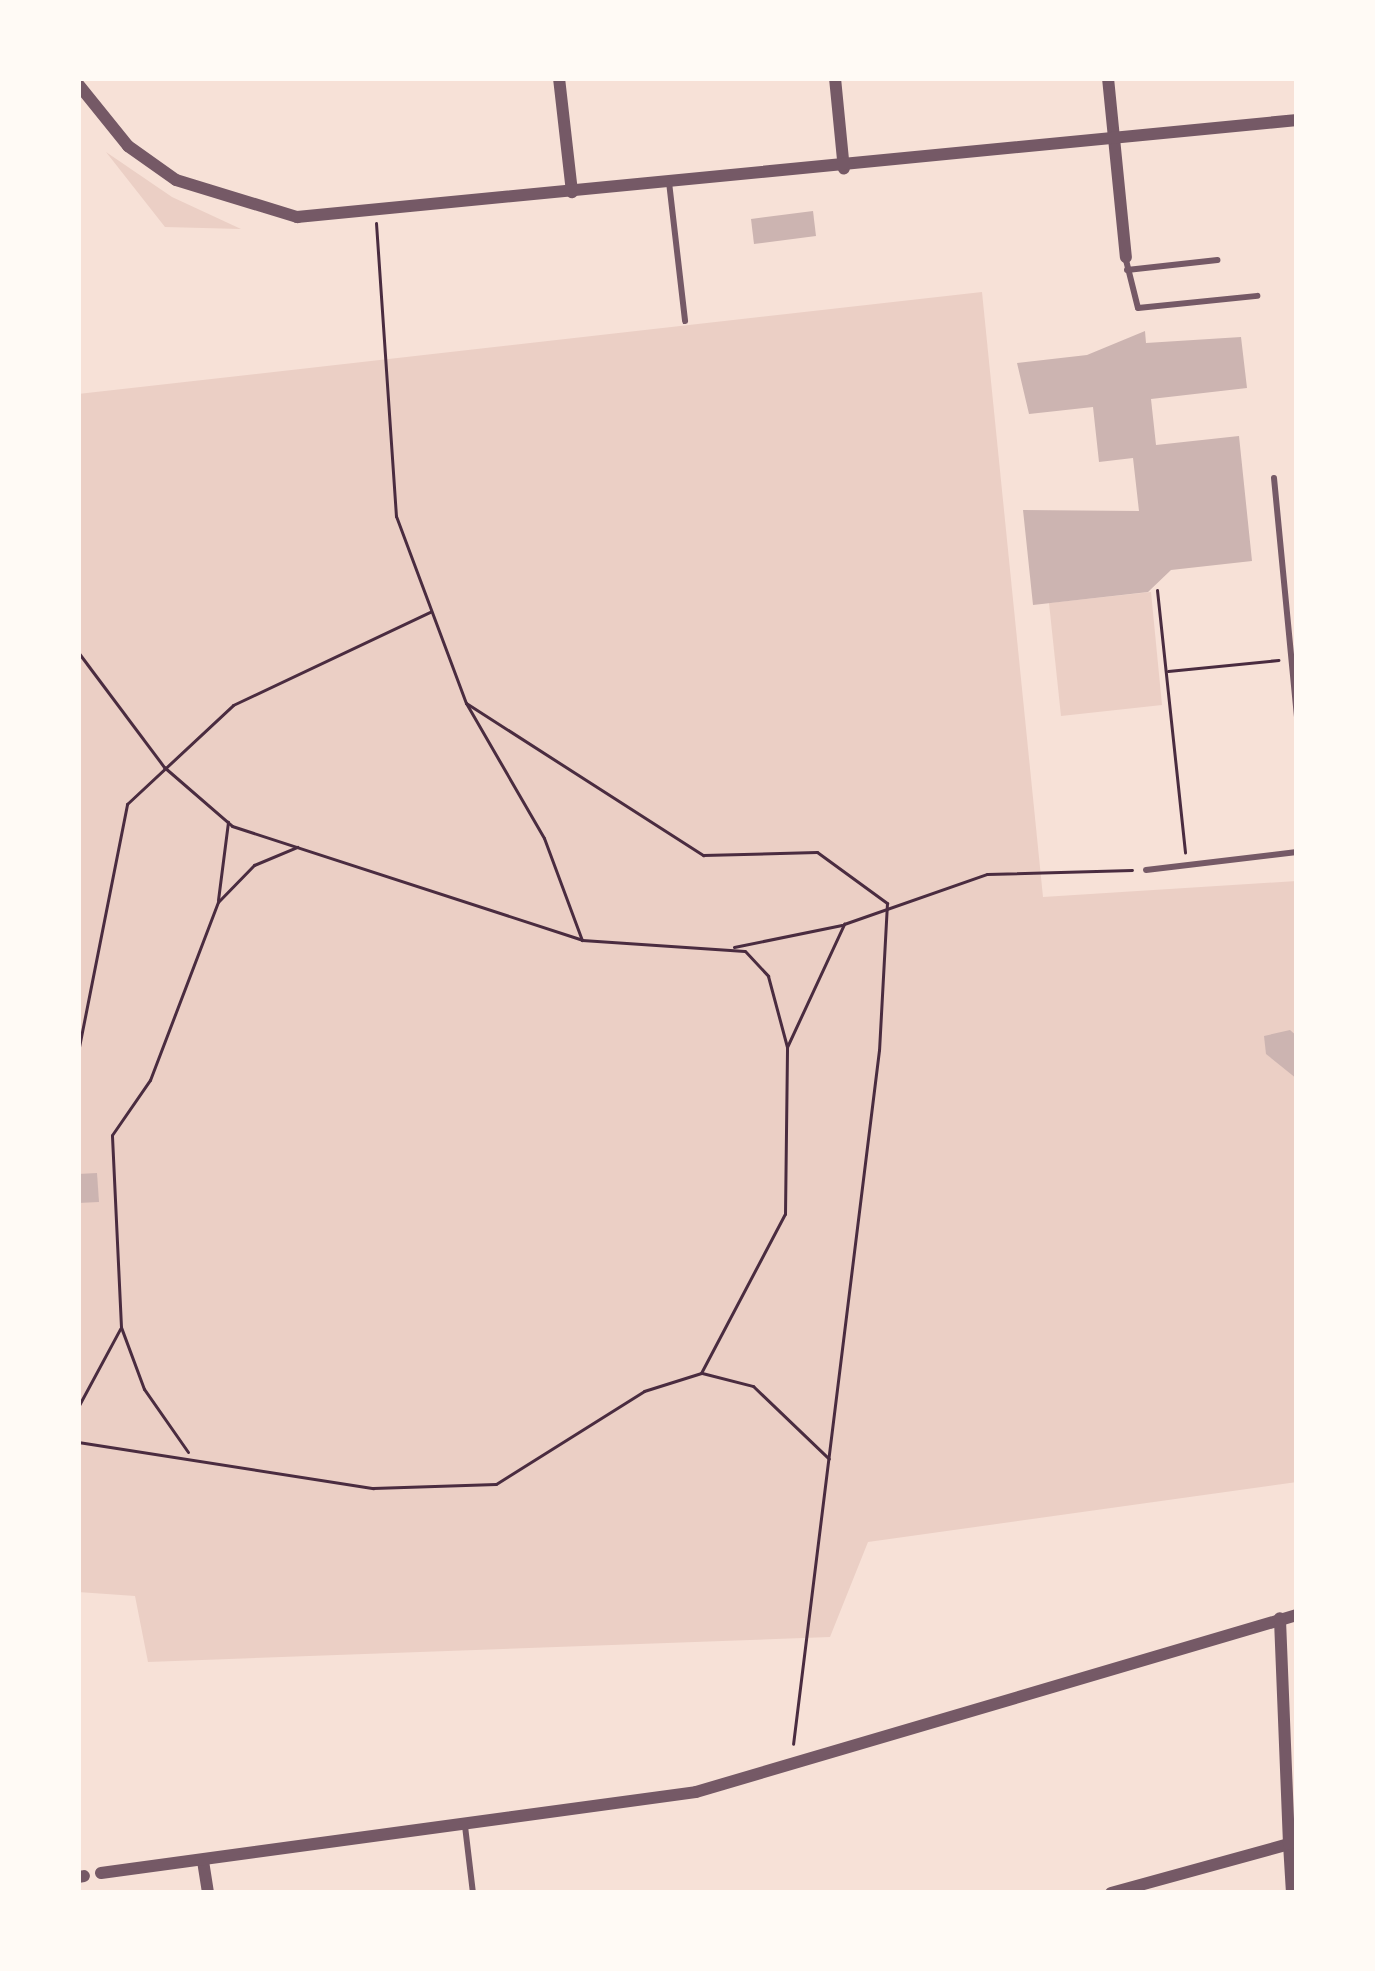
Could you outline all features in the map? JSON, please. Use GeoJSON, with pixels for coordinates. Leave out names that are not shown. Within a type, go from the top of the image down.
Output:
{"type":"FeatureCollection","features":[{"type":"Feature","properties":{"kind":"street"},"geometry":{"type":"LineString","coordinates":[[559,78],[572,191]]}},
{"type":"Feature","properties":{"kind":"street"},"geometry":{"type":"LineString","coordinates":[[835,78],[844,169]]}},
{"type":"Feature","properties":{"kind":"street"},"geometry":{"type":"LineString","coordinates":[[1108,78],[1126,263]]}},
{"type":"Feature","properties":{"kind":"street"},"geometry":{"type":"LineString","coordinates":[[78,85],[128,146],[205,194],[297,217],[375,215],[572,191],[844,169],[1297,120]]}},
{"type":"Feature","properties":{"kind":"street"},"geometry":{"type":"LineString","coordinates":[[101,1874],[790,1772],[1297,1615]]}},
{"type":"Feature","properties":{"kind":"street"},"geometry":{"type":"LineString","coordinates":[[1280,1618],[1292,1893]]}},
{"type":"Feature","properties":{"kind":"street"},"geometry":{"type":"LineString","coordinates":[[1111,1893],[1288,1844]]}},
{"type":"Feature","properties":{"kind":"street"},"geometry":{"type":"LineString","coordinates":[[203,1861],[208,1893]]}},
{"type":"Feature","properties":{"kind":"lane"},"geometry":{"type":"LineString","coordinates":[[669,182],[686,321]]}},
{"type":"Feature","properties":{"kind":"lane"},"geometry":{"type":"LineString","coordinates":[[1217,260],[1126,263],[1138,308],[1256,296]]}},
{"type":"Feature","properties":{"kind":"lane"},"geometry":{"type":"LineString","coordinates":[[1274,478],[1297,717]]}},
{"type":"Feature","properties":{"kind":"lane"},"geometry":{"type":"LineString","coordinates":[[1146,870],[1297,852]]}},
{"type":"Feature","properties":{"kind":"lane"},"geometry":{"type":"LineString","coordinates":[[465,1822],[473,1893]]}},
{"type":"Feature","properties":{"kind":"lane"},"geometry":{"type":"LineString","coordinates":[[81,1876],[101,1874]]}},
{"type":"Feature","properties":{"kind":"path"},"geometry":{"type":"LineString","coordinates":[[375,215],[397,516],[466,703],[544,838],[582,940]]}},
{"type":"Feature","properties":{"kind":"path"},"geometry":{"type":"LineString","coordinates":[[1157,590],[1187,867]]}},
{"type":"Feature","properties":{"kind":"path"},"geometry":{"type":"LineString","coordinates":[[78,1052],[127,804],[233,705],[432,612]]}},
{"type":"Feature","properties":{"kind":"path"},"geometry":{"type":"LineString","coordinates":[[78,652],[164,766],[228,822],[582,940],[733,947],[844,925],[887,902],[987,874],[1146,870]]}},
{"type":"Feature","properties":{"kind":"path"},"geometry":{"type":"LineString","coordinates":[[1166,671],[1290,659]]}},
{"type":"Feature","properties":{"kind":"path"},"geometry":{"type":"LineString","coordinates":[[466,703],[703,855],[817,852],[887,902]]}},
{"type":"Feature","properties":{"kind":"path"},"geometry":{"type":"LineString","coordinates":[[228,822],[218,902],[150,1080],[112,1135],[121,1327],[144,1389],[188,1452],[209,1468],[374,1488],[496,1484],[644,1391],[701,1373],[753,1386],[830,1460]]}},
{"type":"Feature","properties":{"kind":"path"},"geometry":{"type":"LineString","coordinates":[[218,902],[254,865],[298,846]]}},
{"type":"Feature","properties":{"kind":"path"},"geometry":{"type":"LineString","coordinates":[[790,1772],[830,1460],[887,902]]}},
{"type":"Feature","properties":{"kind":"path"},"geometry":{"type":"LineString","coordinates":[[788,1047],[844,925]]}},
{"type":"Feature","properties":{"kind":"path"},"geometry":{"type":"LineString","coordinates":[[701,1373],[784,1214],[788,1047],[768,976],[733,947]]}},
{"type":"Feature","properties":{"kind":"path"},"geometry":{"type":"LineString","coordinates":[[78,1407],[121,1327]]}},
{"type":"Feature","properties":{"kind":"path"},"geometry":{"type":"LineString","coordinates":[[78,1442],[188,1452]]}},
{"type":"Feature","properties":{"kind":"shaded area"},"geometry":{"type":"Polygon","coordinates":[[[106,152],[172,197],[241,229],[165,227],[106,152]]]}},
{"type":"Feature","properties":{"kind":"shaded area"},"geometry":{"type":"Polygon","coordinates":[[[982,292],[1043,897],[1297,881],[1297,1482],[868,1542],[830,1637],[148,1662],[135,1596],[78,1592],[78,394],[982,292]]]}},
{"type":"Feature","properties":{"kind":"shaded area"},"geometry":{"type":"Polygon","coordinates":[[[1151,592],[1162,705],[1061,716],[1049,603],[1151,592]]]}},
{"type":"Feature","properties":{"kind":"building"},"geometry":{"type":"Polygon","coordinates":[[[813,211],[816,236],[754,244],[751,219],[813,211]]]}},
{"type":"Feature","properties":{"kind":"building"},"geometry":{"type":"Polygon","coordinates":[[[1145,331],[1146,343],[1241,337],[1247,388],[1151,399],[1156,445],[1239,436],[1252,561],[1171,570],[1148,592],[1033,605],[1023,510],[1139,511],[1133,458],[1099,462],[1093,407],[1029,414],[1017,363],[1087,355],[1145,331]]]}},
{"type":"Feature","properties":{"kind":"building"},"geometry":{"type":"Polygon","coordinates":[[[1290,1030],[1297,1036],[1297,1079],[1266,1054],[1264,1036],[1290,1030]]]}},
{"type":"Feature","properties":{"kind":"building"},"geometry":{"type":"Polygon","coordinates":[[[97,1173],[99,1202],[78,1203],[78,1174],[97,1173]]]}}]}
